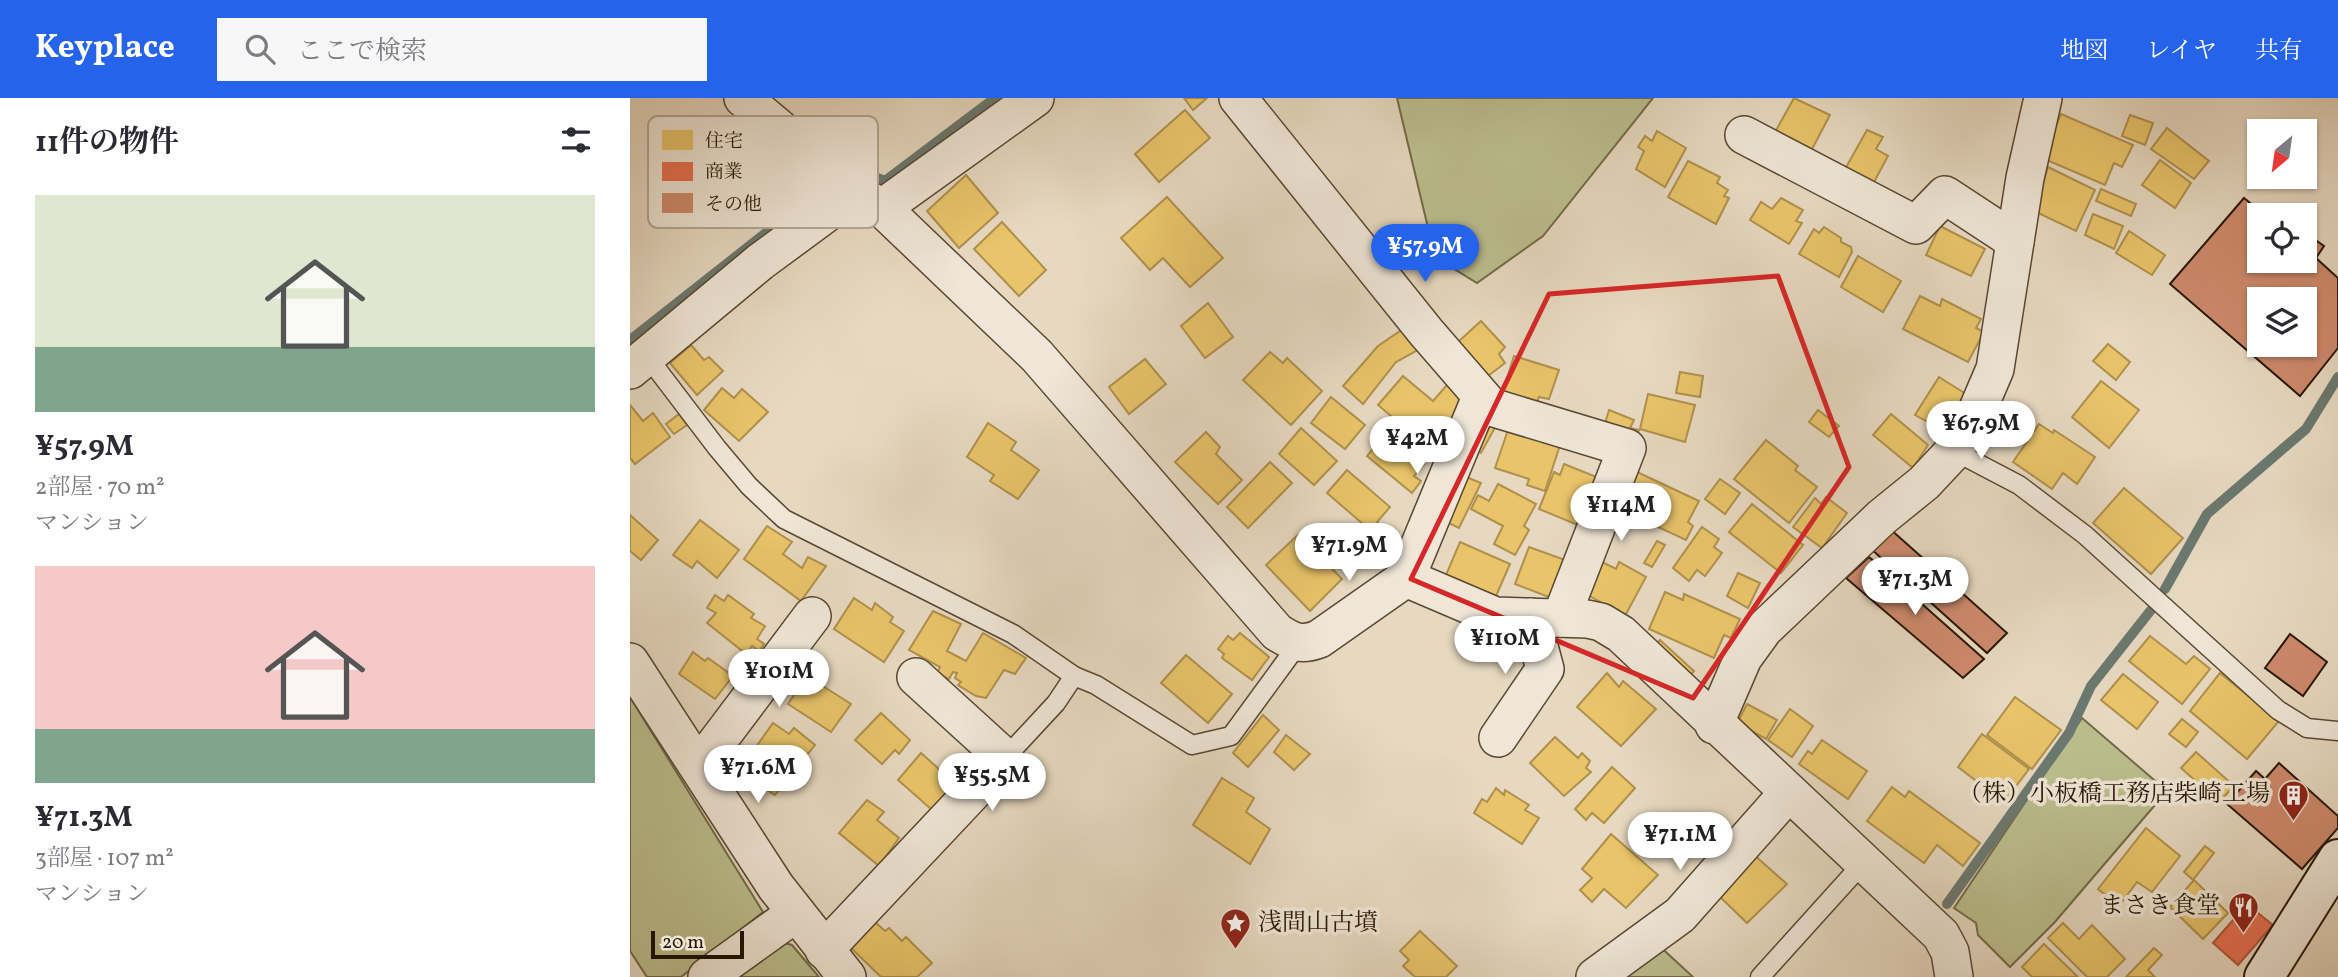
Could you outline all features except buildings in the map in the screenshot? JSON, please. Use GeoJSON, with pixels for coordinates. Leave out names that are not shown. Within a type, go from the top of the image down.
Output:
{"type":"FeatureCollection","features":[{"type":"Feature","properties":{"kind":"main road"},"geometry":{"type":"LineString","coordinates":[[2264,977],[2338,859]]}},
{"type":"Feature","properties":{"kind":"street"},"geometry":{"type":"LineString","coordinates":[[743,98],[765,116]]}},
{"type":"Feature","properties":{"kind":"street"},"geometry":{"type":"LineString","coordinates":[[1238,98],[1480,397],[1492,407],[1627,448],[1546,618],[1545,668],[1498,738]]}},
{"type":"Feature","properties":{"kind":"street"},"geometry":{"type":"LineString","coordinates":[[1714,725],[1743,658],[1764,629],[1882,517],[1924,483],[1954,451],[1974,418],[1995,369],[2015,241],[2043,98]]}},
{"type":"Feature","properties":{"kind":"street"},"geometry":{"type":"LineString","coordinates":[[878,194],[1022,104]]}},
{"type":"Feature","properties":{"kind":"street"},"geometry":{"type":"LineString","coordinates":[[1744,135],[1916,225],[1945,195],[2015,241]]}},
{"type":"Feature","properties":{"kind":"street"},"geometry":{"type":"LineString","coordinates":[[878,209],[1037,356],[1277,632],[1292,642],[1306,645],[1319,639],[1406,578],[1480,397]]}},
{"type":"Feature","properties":{"kind":"street"},"geometry":{"type":"LineString","coordinates":[[639,363],[760,262],[819,228]]}},
{"type":"Feature","properties":{"kind":"street"},"geometry":{"type":"LineString","coordinates":[[1406,578],[1495,616],[1601,622],[1621,634],[1714,725],[1941,935],[1950,952],[1954,977]]}},
{"type":"Feature","properties":{"kind":"street"},"geometry":{"type":"LineString","coordinates":[[699,766],[812,616]]}},
{"type":"Feature","properties":{"kind":"street"},"geometry":{"type":"LineString","coordinates":[[630,663],[796,913],[836,963],[1005,758],[916,677]]}},
{"type":"Feature","properties":{"kind":"street"},"geometry":{"type":"LineString","coordinates":[[1595,977],[1680,915],[1788,793]]}},
{"type":"Feature","properties":{"kind":"street"},"geometry":{"type":"LineString","coordinates":[[707,977],[796,913]]}},
{"type":"Feature","properties":{"kind":"lane"},"geometry":{"type":"LineString","coordinates":[[639,363],[783,519],[1013,634],[1074,676],[1096,685],[1192,745],[1231,736],[1299,643]]}},
{"type":"Feature","properties":{"kind":"lane"},"geometry":{"type":"LineString","coordinates":[[1954,451],[2019,485],[2085,535],[2278,710],[2307,728],[2338,731]]}},
{"type":"Feature","properties":{"kind":"lane"},"geometry":{"type":"LineString","coordinates":[[1005,758],[1056,703],[1074,676]]}},
{"type":"Feature","properties":{"kind":"lane"},"geometry":{"type":"LineString","coordinates":[[1760,977],[1863,863]]}},
{"type":"Feature","properties":{"kind":"highlighted area"},"geometry":{"type":"Polygon","coordinates":[[[1778,276],[1849,467],[1693,698],[1411,579],[1549,294],[1778,276]]]}},
{"type":"Feature","properties":{"kind":"green space"},"geometry":{"type":"Polygon","coordinates":[[[1397,98],[1653,98],[1543,236],[1477,283],[1435,257],[1397,98]]]}},
{"type":"Feature","properties":{"kind":"green space"},"geometry":{"type":"Polygon","coordinates":[[[630,697],[763,912],[681,977],[647,977],[630,951],[630,697]]]}},
{"type":"Feature","properties":{"kind":"green space"},"geometry":{"type":"Polygon","coordinates":[[[2082,718],[2167,791],[2054,923],[2010,967],[1978,935],[1976,923],[1954,908],[2082,718]]]}},
{"type":"Feature","properties":{"kind":"green space"},"geometry":{"type":"Polygon","coordinates":[[[781,942],[792,945],[819,977],[735,977],[781,942]]]}},
{"type":"Feature","properties":{"kind":"green space"},"geometry":{"type":"Polygon","coordinates":[[[1655,942],[1693,977],[1610,977],[1655,942]]]}},
{"type":"Feature","properties":{"kind":"waterway"},"geometry":{"type":"LineString","coordinates":[[878,178],[885,181],[995,98]]}},
{"type":"Feature","properties":{"kind":"waterway"},"geometry":{"type":"LineString","coordinates":[[630,340],[772,228]]}},
{"type":"Feature","properties":{"kind":"waterway"},"geometry":{"type":"LineString","coordinates":[[2165,589],[2207,514],[2306,429],[2338,377]]}},
{"type":"Feature","properties":{"kind":"waterway"},"geometry":{"type":"LineString","coordinates":[[1947,904],[2069,733],[2091,686],[2151,610]]}},
{"type":"Feature","properties":{"kind":"place","name":"（株）小板橋工務店柴崎工場"},"geometry":{"type":"Point","coordinates":[2293,822]}},
{"type":"Feature","properties":{"kind":"place","name":"まさき食堂"},"geometry":{"type":"Point","coordinates":[2243,934]}},
{"type":"Feature","properties":{"kind":"place","name":"浅間山古墳"},"geometry":{"type":"Point","coordinates":[1235,951]}}]}
